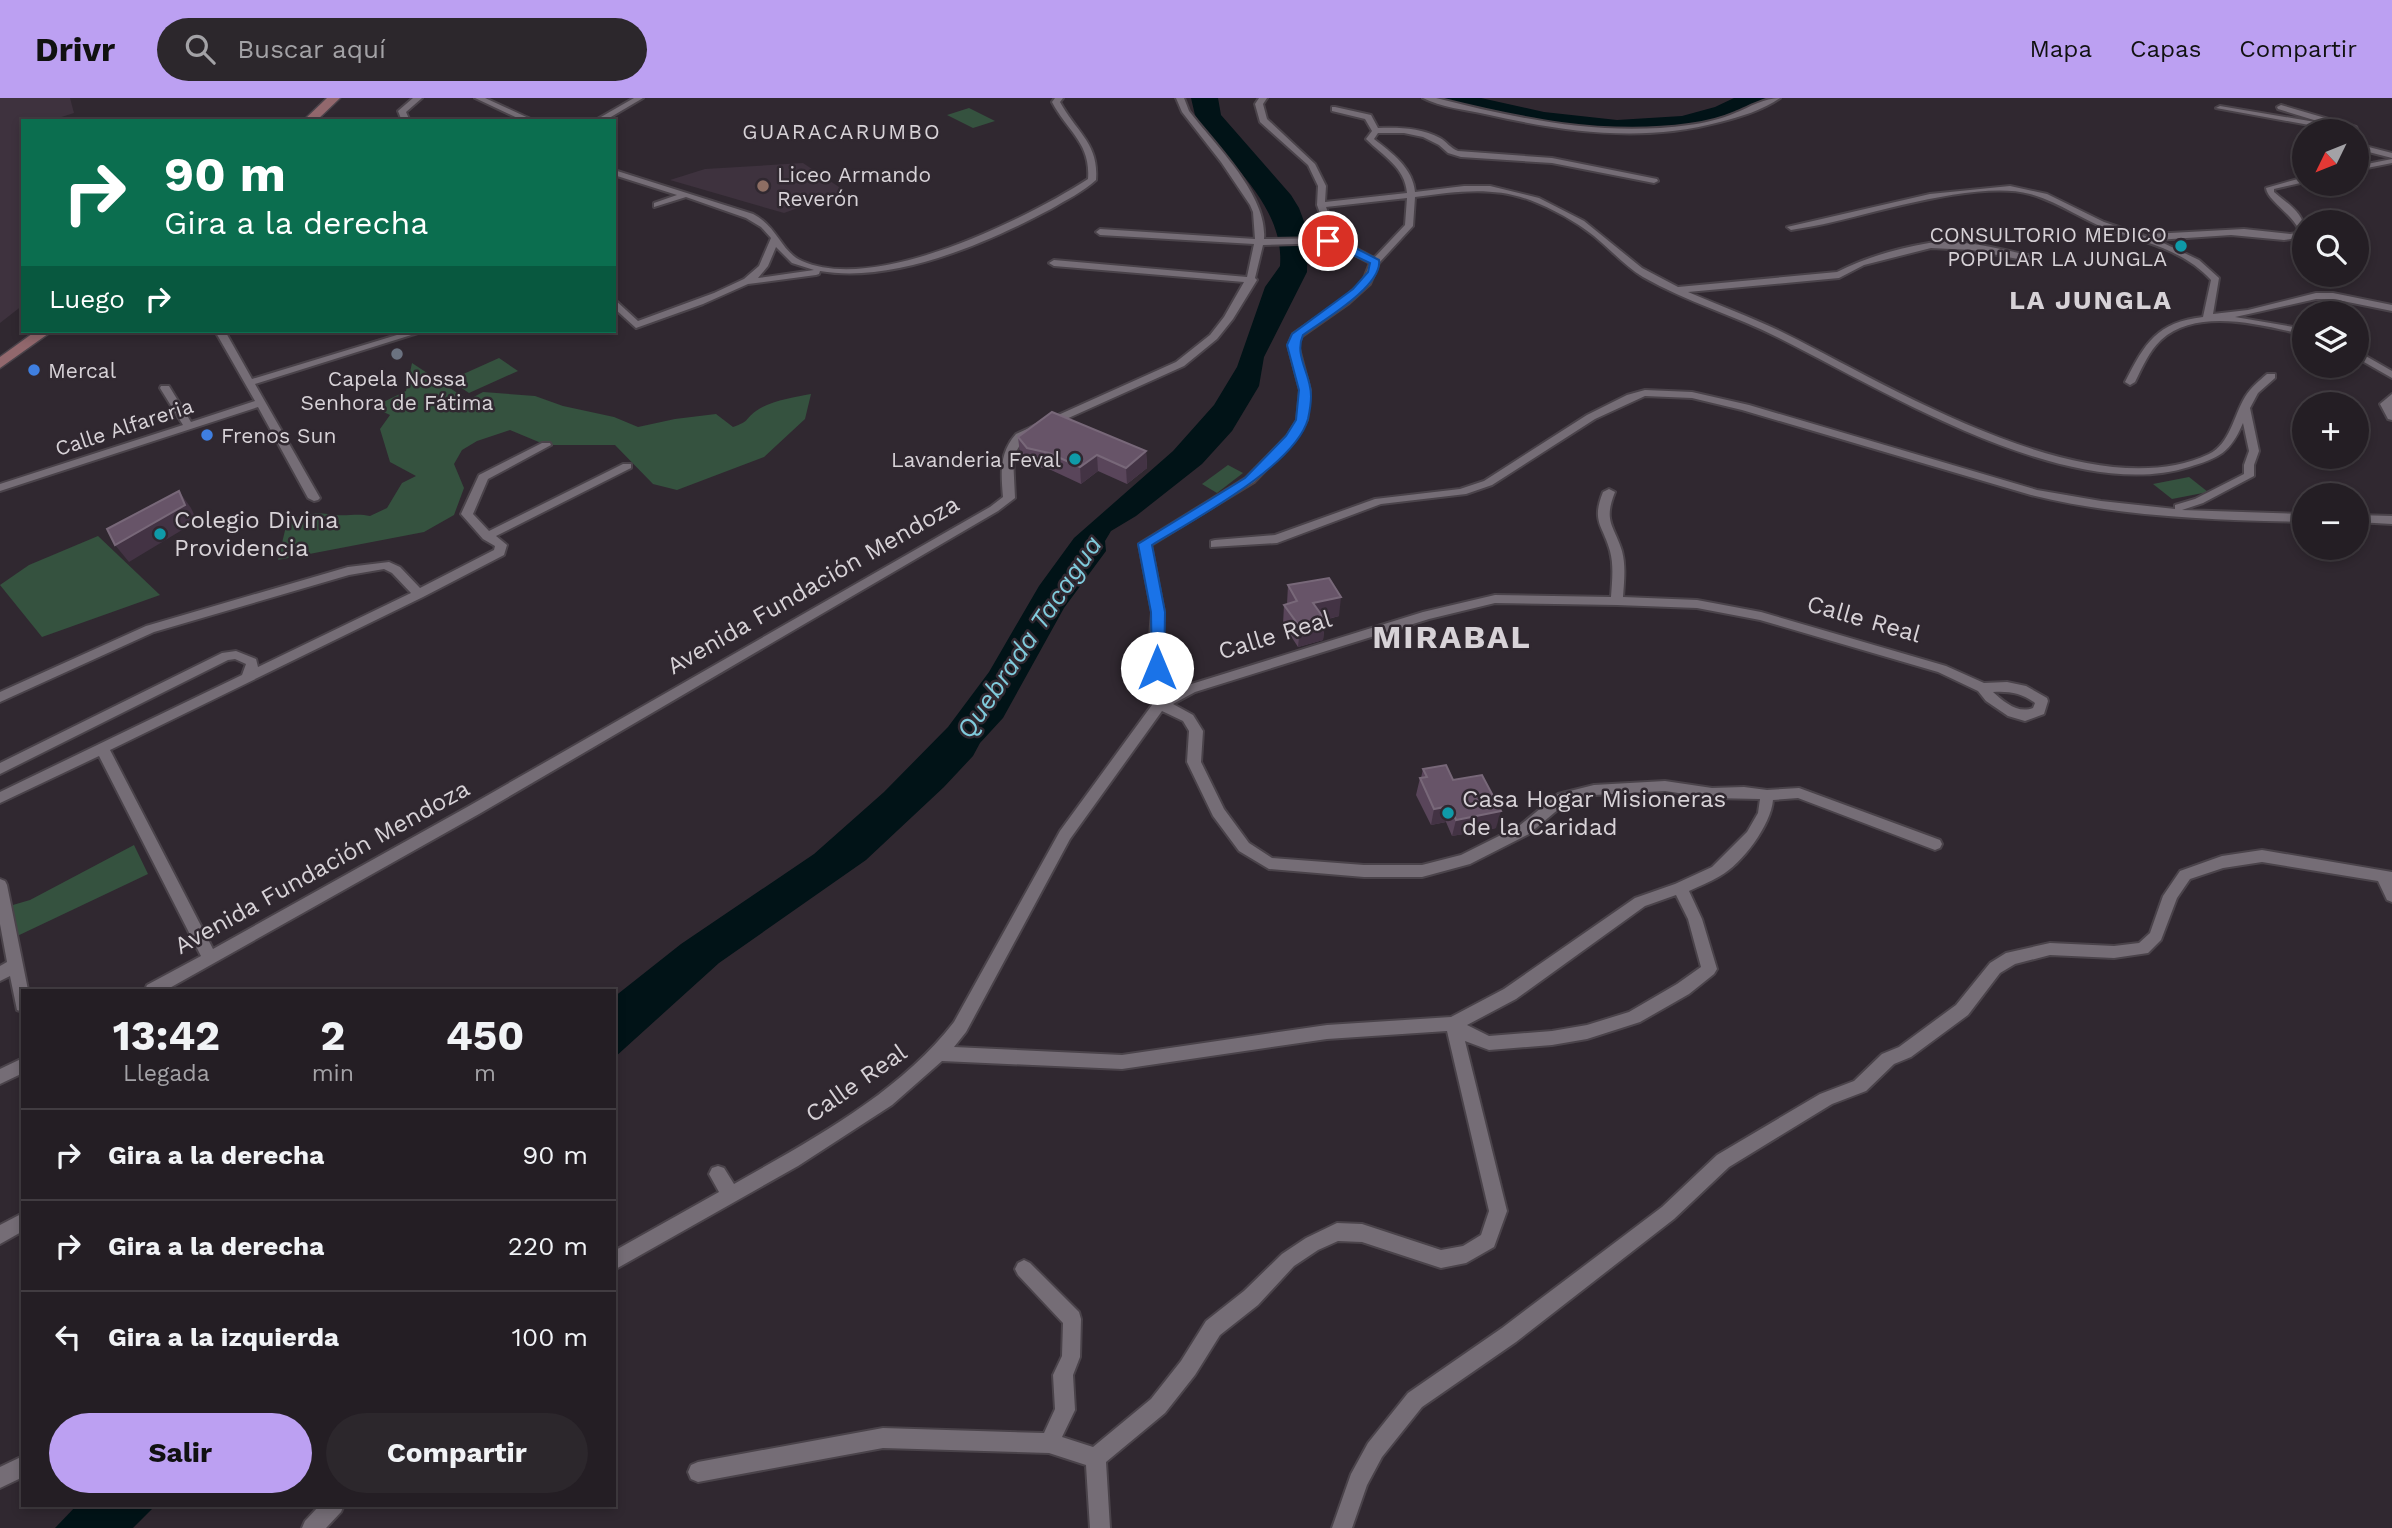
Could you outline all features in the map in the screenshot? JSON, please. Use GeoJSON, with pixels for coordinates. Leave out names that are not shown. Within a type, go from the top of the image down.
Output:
{"type":"FeatureCollection","features":[{"type":"Feature","properties":{"kind":"main road"},"geometry":{"type":"LineString","coordinates":[[311,119],[334,98]]}},
{"type":"Feature","properties":{"kind":"main road"},"geometry":{"type":"LineString","coordinates":[[329,119],[350,98]]}},
{"type":"Feature","properties":{"kind":"main road"},"geometry":{"type":"LineString","coordinates":[[0,348],[21,333]]}},
{"type":"Feature","properties":{"kind":"main road"},"geometry":{"type":"LineString","coordinates":[[0,364],[42,333]]}},
{"type":"Feature","properties":{"kind":"street"},"geometry":{"type":"LineString","coordinates":[[405,119],[402,111],[418,98]]}},
{"type":"Feature","properties":{"kind":"street"},"geometry":{"type":"LineString","coordinates":[[479,98],[526,119]]}},
{"type":"Feature","properties":{"kind":"street"},"geometry":{"type":"LineString","coordinates":[[616,304],[636,325],[741,284],[785,275],[889,266],[972,243],[1072,194],[1092,180],[1095,161],[1086,144],[1061,113],[1056,102],[1059,98]]}},
{"type":"Feature","properties":{"kind":"street","name":"Avenida Fundación Mendoza"},"geometry":{"type":"LineString","coordinates":[[155,989],[474,810],[995,509],[1009,498],[1007,458],[1010,446],[1020,436],[1181,363],[1213,338],[1252,280],[1259,242],[1257,211],[1208,139],[1181,105],[1180,98]]}},
{"type":"Feature","properties":{"kind":"street"},"geometry":{"type":"LineString","coordinates":[[1263,98],[1259,104],[1263,120],[1311,164],[1322,186],[1321,205],[1331,240]]}},
{"type":"Feature","properties":{"kind":"street"},"geometry":{"type":"LineString","coordinates":[[1427,98],[1527,122],[1578,131],[1621,133],[1701,127],[1740,116],[1776,98]]}},
{"type":"Feature","properties":{"kind":"street"},"geometry":{"type":"LineString","coordinates":[[2220,107],[2228,98]]}},
{"type":"Feature","properties":{"kind":"street"},"geometry":{"type":"LineString","coordinates":[[601,119],[636,99]]}},
{"type":"Feature","properties":{"kind":"street"},"geometry":{"type":"LineString","coordinates":[[2220,107],[2352,131],[2353,129],[2281,107]]}},
{"type":"Feature","properties":{"kind":"street"},"geometry":{"type":"LineString","coordinates":[[2220,107],[2236,114],[2292,128]]}},
{"type":"Feature","properties":{"kind":"street"},"geometry":{"type":"LineString","coordinates":[[1335,109],[1368,117],[1376,131]]}},
{"type":"Feature","properties":{"kind":"street"},"geometry":{"type":"LineString","coordinates":[[1654,180],[1570,162],[1525,156],[1457,154],[1446,149],[1444,144],[1434,137],[1389,129],[1376,131],[1370,139],[1396,160],[1410,183],[1409,226],[1375,262],[1373,272],[1360,288],[1298,334],[1293,345],[1305,390],[1302,420],[1291,438],[1250,480],[1145,544],[1158,612],[1155,650],[1159,706],[1173,709],[1188,718],[1196,731],[1194,762],[1218,812],[1244,847],[1269,863],[1364,872],[1422,871],[1465,860],[1524,831],[1563,798],[1594,790],[1665,786],[1712,793],[1799,793],[1935,844]]}},
{"type":"Feature","properties":{"kind":"street"},"geometry":{"type":"LineString","coordinates":[[2370,151],[2392,159]]}},
{"type":"Feature","properties":{"kind":"street"},"geometry":{"type":"LineString","coordinates":[[2370,165],[2392,159]]}},
{"type":"Feature","properties":{"kind":"street"},"geometry":{"type":"LineString","coordinates":[[616,173],[741,213],[766,226],[789,258],[806,266],[842,271]]}},
{"type":"Feature","properties":{"kind":"street"},"geometry":{"type":"LineString","coordinates":[[2137,235],[2181,237],[2235,232],[2293,238],[2303,230],[2299,218],[2291,208],[2270,193],[2270,188],[2292,182]]}},
{"type":"Feature","properties":{"kind":"street"},"geometry":{"type":"LineString","coordinates":[[1321,205],[1469,186],[1491,187],[1518,193],[1576,219],[1590,228],[1627,262],[1676,290],[1775,332],[1951,420],[1995,439],[2068,462],[2104,470],[2157,473],[2213,456],[2222,450],[2246,410],[2253,392],[2272,376]]}},
{"type":"Feature","properties":{"kind":"street"},"geometry":{"type":"LineString","coordinates":[[1791,227],[1822,223],[1945,192],[2020,189],[2043,195],[2085,217],[2137,235],[2182,255],[2212,275],[2216,280],[2208,317]]}},
{"type":"Feature","properties":{"kind":"street"},"geometry":{"type":"LineString","coordinates":[[657,205],[682,194]]}},
{"type":"Feature","properties":{"kind":"street"},"geometry":{"type":"LineString","coordinates":[[1100,232],[1259,242],[1331,240],[1375,262]]}},
{"type":"Feature","properties":{"kind":"street"},"geometry":{"type":"LineString","coordinates":[[741,284],[760,272],[774,239]]}},
{"type":"Feature","properties":{"kind":"street"},"geometry":{"type":"LineString","coordinates":[[1676,290],[1839,275],[1861,263],[1931,245],[1972,247],[2033,259]]}},
{"type":"Feature","properties":{"kind":"street"},"geometry":{"type":"LineString","coordinates":[[1054,263],[1252,280]]}},
{"type":"Feature","properties":{"kind":"street"},"geometry":{"type":"LineString","coordinates":[[2130,382],[2152,344],[2161,334],[2170,328],[2208,317],[2248,313],[2316,296],[2333,296],[2392,307]]}},
{"type":"Feature","properties":{"kind":"street"},"geometry":{"type":"LineString","coordinates":[[2208,317],[2292,330]]}},
{"type":"Feature","properties":{"kind":"street"},"geometry":{"type":"LineString","coordinates":[[220,333],[314,498]]}},
{"type":"Feature","properties":{"kind":"street"},"geometry":{"type":"LineString","coordinates":[[248,383],[412,333]]}},
{"type":"Feature","properties":{"kind":"street"},"geometry":{"type":"LineString","coordinates":[[2369,361],[2392,375]]}},
{"type":"Feature","properties":{"kind":"street"},"geometry":{"type":"LineString","coordinates":[[165,387],[188,425]]}},
{"type":"Feature","properties":{"kind":"street"},"geometry":{"type":"LineString","coordinates":[[1215,544],[1277,539],[1379,501],[1462,492],[1488,483],[1615,404],[1638,395],[1662,393],[1692,395],[1745,407],[2035,493],[2074,501],[2167,510],[2292,516]]}},
{"type":"Feature","properties":{"kind":"street"},"geometry":{"type":"LineString","coordinates":[[2392,397],[2385,404],[2392,417]]}},
{"type":"Feature","properties":{"kind":"street","name":"Calle Alfareria"},"geometry":{"type":"LineString","coordinates":[[0,488],[260,402]]}},
{"type":"Feature","properties":{"kind":"street"},"geometry":{"type":"LineString","coordinates":[[2167,510],[2199,501],[2249,476],[2249,465],[2254,451],[2246,410]]}},
{"type":"Feature","properties":{"kind":"street"},"geometry":{"type":"LineString","coordinates":[[0,798],[494,557],[500,552],[501,545],[486,536],[467,514],[483,477],[546,445]]}},
{"type":"Feature","properties":{"kind":"street"},"geometry":{"type":"LineString","coordinates":[[486,536],[627,466]]}},
{"type":"Feature","properties":{"kind":"street"},"geometry":{"type":"LineString","coordinates":[[1609,492],[1601,508],[1604,527],[1618,558],[1617,601]]}},
{"type":"Feature","properties":{"kind":"street"},"geometry":{"type":"LineString","coordinates":[[2369,517],[2392,517]]}},
{"type":"Feature","properties":{"kind":"street"},"geometry":{"type":"LineString","coordinates":[[0,697],[150,629],[348,571],[385,565],[396,570],[419,594]]}},
{"type":"Feature","properties":{"kind":"street","name":"Calle Real"},"geometry":{"type":"LineString","coordinates":[[616,1260],[792,1160],[886,1100],[939,1054],[961,1027],[1065,835],[1159,706],[1190,689],[1441,611],[1495,599],[1697,604],[1761,616],[1942,669],[1983,688]]}},
{"type":"Feature","properties":{"kind":"street"},"geometry":{"type":"LineString","coordinates":[[0,769],[226,656],[236,655],[252,662],[252,669],[247,677]]}},
{"type":"Feature","properties":{"kind":"street"},"geometry":{"type":"LineString","coordinates":[[102,747],[210,958]]}},
{"type":"Feature","properties":{"kind":"street"},"geometry":{"type":"LineString","coordinates":[[939,1054],[1122,1062],[1327,1032],[1453,1024],[1510,993],[1640,902],[1717,871],[1752,836],[1765,813],[1767,795]]}},
{"type":"Feature","properties":{"kind":"street"},"geometry":{"type":"LineString","coordinates":[[1342,1528],[1358,1481],[1375,1450],[1415,1400],[1508,1335],[1668,1213],[1723,1161],[1826,1100],[1860,1086],[1888,1059],[1906,1052],[1962,1010],[1995,968],[2011,958],[2050,949],[2114,952],[2143,949],[2156,936],[2170,896],[2185,875],[2222,862],[2262,856],[2388,878],[2392,896]]}},
{"type":"Feature","properties":{"kind":"street"},"geometry":{"type":"LineString","coordinates":[[0,885],[21,994]]}},
{"type":"Feature","properties":{"kind":"street"},"geometry":{"type":"LineString","coordinates":[[1453,1024],[1470,1036],[1489,1043],[1552,1038],[1587,1032],[1634,1017],[1683,989],[1709,969],[1695,919],[1680,888]]}},
{"type":"Feature","properties":{"kind":"street"},"geometry":{"type":"LineString","coordinates":[[0,974],[16,965]]}},
{"type":"Feature","properties":{"kind":"street"},"geometry":{"type":"LineString","coordinates":[[1096,1458],[1158,1406],[1188,1368],[1213,1328],[1251,1298],[1288,1260],[1312,1244],[1337,1232],[1362,1233],[1441,1259],[1466,1254],[1488,1241],[1498,1211],[1453,1024]]}},
{"type":"Feature","properties":{"kind":"street"},"geometry":{"type":"LineString","coordinates":[[0,1077],[21,1066]]}},
{"type":"Feature","properties":{"kind":"street"},"geometry":{"type":"LineString","coordinates":[[718,1174],[731,1195]]}},
{"type":"Feature","properties":{"kind":"street"},"geometry":{"type":"LineString","coordinates":[[0,1235],[21,1222]]}},
{"type":"Feature","properties":{"kind":"street"},"geometry":{"type":"LineString","coordinates":[[1024,1269],[1072,1319],[1071,1357],[1063,1375],[1065,1410],[1049,1443]]}},
{"type":"Feature","properties":{"kind":"street"},"geometry":{"type":"LineString","coordinates":[[698,1472],[883,1438],[1049,1443],[1096,1458]]}},
{"type":"Feature","properties":{"kind":"street"},"geometry":{"type":"LineString","coordinates":[[1096,1458],[1100,1528]]}},
{"type":"Feature","properties":{"kind":"street"},"geometry":{"type":"LineString","coordinates":[[0,1478],[21,1467]]}},
{"type":"Feature","properties":{"kind":"street"},"geometry":{"type":"LineString","coordinates":[[312,1528],[332,1507]]}},
{"type":"Feature","properties":{"kind":"shaded area"},"geometry":{"type":"Polygon","coordinates":[[[0,98],[70,98],[74,113],[55,119],[21,119],[21,307],[0,323],[0,98]]]}},
{"type":"Feature","properties":{"kind":"shaded area","name":"Liceo Armando Reverón"},"geometry":{"type":"Polygon","coordinates":[[[803,163],[845,191],[784,213],[670,180],[705,169],[803,163]]]}},
{"type":"Feature","properties":{"kind":"green space"},"geometry":{"type":"Polygon","coordinates":[[[969,108],[995,121],[973,128],[947,115],[969,108]]]}},
{"type":"Feature","properties":{"kind":"green space"},"geometry":{"type":"Polygon","coordinates":[[[499,358],[518,371],[469,393],[450,380],[499,358]]]}},
{"type":"Feature","properties":{"kind":"green space"},"geometry":{"type":"Polygon","coordinates":[[[412,363],[468,400],[483,392],[535,396],[563,406],[614,417],[638,427],[716,414],[733,427],[745,422],[756,411],[768,405],[811,394],[805,419],[764,457],[677,490],[653,484],[615,445],[546,445],[510,430],[477,441],[462,450],[454,464],[464,488],[454,515],[424,532],[278,560],[287,522],[317,514],[370,516],[387,508],[402,483],[416,476],[390,462],[380,429],[390,415],[373,407],[406,391],[412,363]]]}},
{"type":"Feature","properties":{"kind":"green space"},"geometry":{"type":"Polygon","coordinates":[[[1228,465],[1243,473],[1217,493],[1202,484],[1228,465]]]}},
{"type":"Feature","properties":{"kind":"green space"},"geometry":{"type":"Polygon","coordinates":[[[2189,477],[2208,492],[2172,499],[2153,484],[2189,477]]]}},
{"type":"Feature","properties":{"kind":"green space"},"geometry":{"type":"Polygon","coordinates":[[[98,536],[160,595],[42,637],[0,585],[29,565],[98,536]]]}},
{"type":"Feature","properties":{"kind":"green space"},"geometry":{"type":"Polygon","coordinates":[[[134,845],[148,874],[13,938],[6,907],[30,900],[134,845]]]}},
{"type":"Feature","properties":{"kind":"water","name":"Quebrada Tacagua"},"geometry":{"type":"Polygon","coordinates":[[[1191,98],[1218,98],[1221,115],[1291,195],[1308,232],[1307,272],[1264,357],[1259,386],[1232,431],[1202,464],[1136,516],[1111,531],[1105,541],[1106,551],[1064,608],[1003,718],[944,787],[866,860],[719,963],[616,1056],[616,995],[681,944],[814,854],[884,792],[948,727],[989,672],[1039,586],[1074,538],[1173,451],[1214,405],[1237,367],[1265,287],[1280,266],[1279,244],[1263,203],[1195,115],[1191,98]]]}},
{"type":"Feature","properties":{"kind":"water"},"geometry":{"type":"Polygon","coordinates":[[[1439,98],[1481,98],[1544,112],[1617,120],[1682,116],[1715,107],[1734,98],[1766,98],[1730,117],[1706,123],[1653,130],[1604,131],[1493,112],[1439,98]]]}},
{"type":"Feature","properties":{"kind":"water"},"geometry":{"type":"Polygon","coordinates":[[[75,1507],[154,1507],[133,1528],[55,1528],[75,1507]]]}},
{"type":"Feature","properties":{"kind":"building"},"geometry":{"type":"Polygon","coordinates":[[[1052,412],[1146,451],[1126,468],[1097,455],[1080,467],[1049,453],[1027,448],[1018,437],[1052,412]]]}},
{"type":"Feature","properties":{"kind":"building"},"geometry":{"type":"Polygon","coordinates":[[[179,491],[185,505],[115,545],[107,529],[179,491]]]}},
{"type":"Feature","properties":{"kind":"building"},"geometry":{"type":"Polygon","coordinates":[[[1329,578],[1341,597],[1313,603],[1325,620],[1300,627],[1284,605],[1297,601],[1288,585],[1329,578]]]}},
{"type":"Feature","properties":{"kind":"building"},"geometry":{"type":"Polygon","coordinates":[[[1446,765],[1453,780],[1482,775],[1501,811],[1456,820],[1450,806],[1434,809],[1420,778],[1427,777],[1423,769],[1446,765]]]}},
{"type":"Feature","properties":{"kind":"place","name":"Liceo Armando Reverón"},"geometry":{"type":"Point","coordinates":[763,186]}},
{"type":"Feature","properties":{"kind":"place","name":"CONSULTORIO MEDICO POPULAR LA JUNGLA"},"geometry":{"type":"Point","coordinates":[2181,246]}},
{"type":"Feature","properties":{"kind":"place","name":"Capela Nossa Senhora de Fátima"},"geometry":{"type":"Point","coordinates":[397,354]}},
{"type":"Feature","properties":{"kind":"place","name":"Mercal"},"geometry":{"type":"Point","coordinates":[34,370]}},
{"type":"Feature","properties":{"kind":"place","name":"Frenos Sun"},"geometry":{"type":"Point","coordinates":[207,435]}},
{"type":"Feature","properties":{"kind":"place","name":"Lavanderia Feval"},"geometry":{"type":"Point","coordinates":[1075,459]}},
{"type":"Feature","properties":{"kind":"place","name":"Colegio Divina Providencia"},"geometry":{"type":"Point","coordinates":[160,534]}},
{"type":"Feature","properties":{"kind":"place","name":"Casa Hogar Misioneras de la Caridad"},"geometry":{"type":"Point","coordinates":[1448,813]}},
{"type":"Feature","properties":{"kind":"district","name":"GUARACARUMBO"},"geometry":{"type":"Point","coordinates":[842,131]}},
{"type":"Feature","properties":{"kind":"district","name":"LA JUNGLA"},"geometry":{"type":"Point","coordinates":[2091,300]}},
{"type":"Feature","properties":{"kind":"district","name":"MIRABAL"},"geometry":{"type":"Point","coordinates":[1452,637]}},
{"type":"Feature","properties":{"kind":"route"},"geometry":{"type":"LineString","coordinates":[[1157,668],[1155,650],[1158,612],[1145,544],[1180,521],[1223,499],[1250,480],[1291,438],[1302,420],[1305,390],[1293,345],[1298,334],[1316,319],[1346,301],[1367,282],[1375,262],[1334,240],[1328,241]]}}]}
